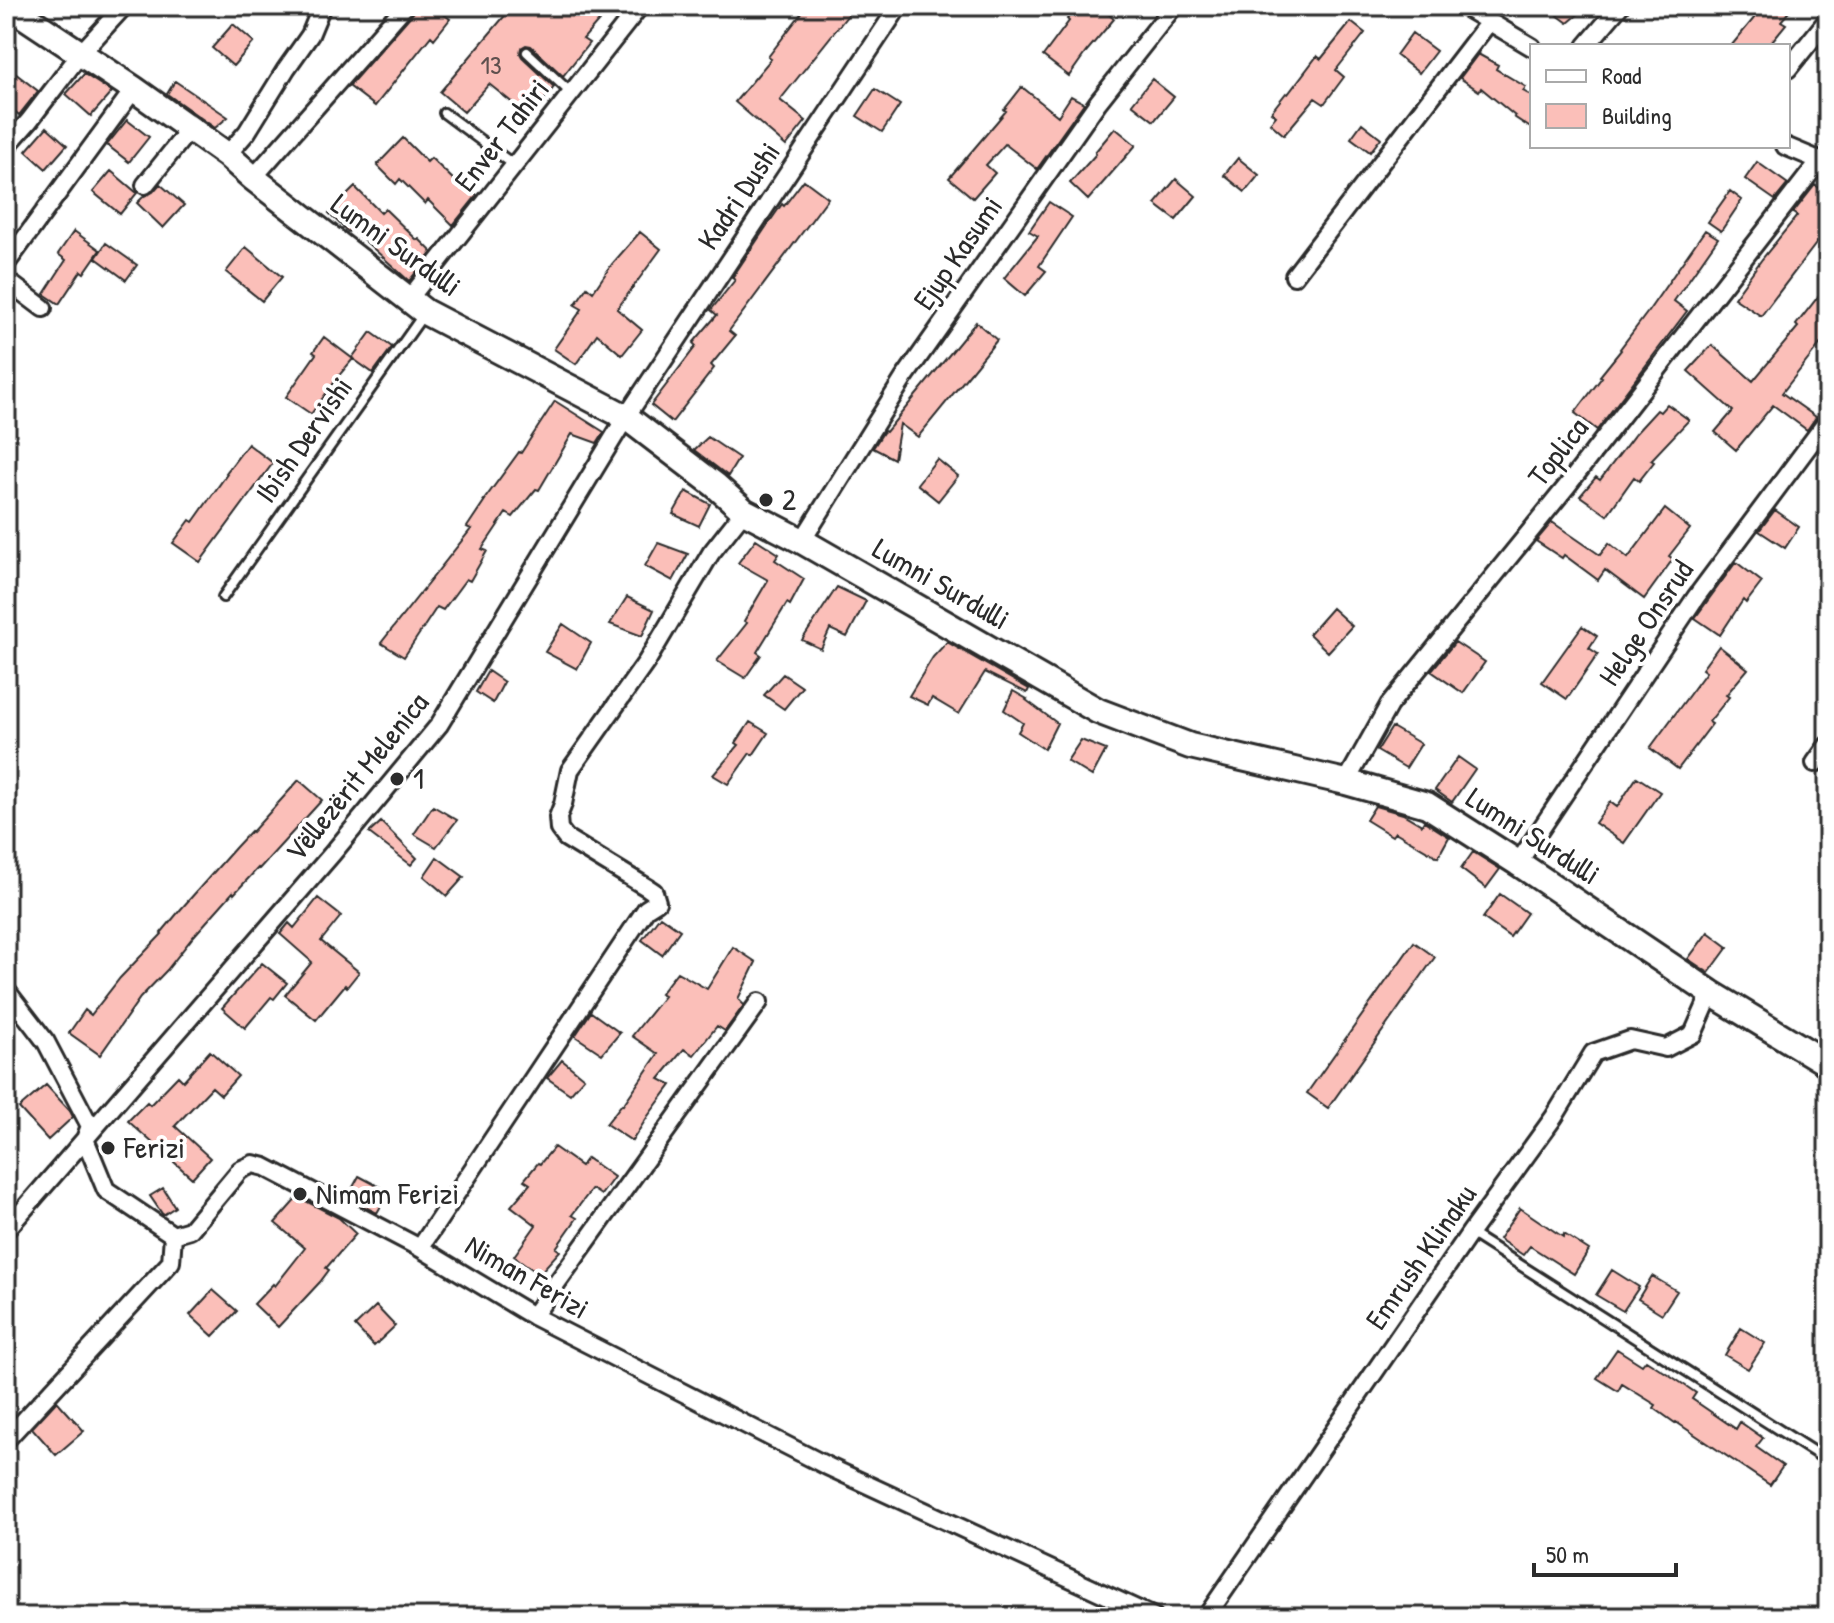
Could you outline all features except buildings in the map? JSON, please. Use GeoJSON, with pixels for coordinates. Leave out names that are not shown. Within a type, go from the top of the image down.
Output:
{"type":"FeatureCollection","features":[{"type":"Feature","properties":{"kind":"street","name":"Lumni Surdulli"},"geometry":{"type":"LineString","coordinates":[[9,6],[227,155],[417,305],[626,417],[744,511],[802,541],[1098,711],[1190,746],[1346,782],[1427,805],[1711,993],[1828,1064]]}},
{"type":"Feature","properties":{"kind":"street"},"geometry":{"type":"LineString","coordinates":[[6,147],[81,53],[124,6]]}},
{"type":"Feature","properties":{"kind":"street"},"geometry":{"type":"LineString","coordinates":[[227,155],[247,132],[310,35],[322,6]]}},
{"type":"Feature","properties":{"kind":"street"},"geometry":{"type":"LineString","coordinates":[[253,178],[405,6]]}},
{"type":"Feature","properties":{"kind":"street","name":"Enver Tahiri"},"geometry":{"type":"LineString","coordinates":[[417,305],[514,165],[640,6]]}},
{"type":"Feature","properties":{"kind":"street","name":"Kadri Dushi"},"geometry":{"type":"LineString","coordinates":[[626,417],[899,6]]}},
{"type":"Feature","properties":{"kind":"street","name":"Ejup Kasumi"},"geometry":{"type":"LineString","coordinates":[[802,541],[904,378],[1098,102],[1174,6]]}},
{"type":"Feature","properties":{"kind":"street"},"geometry":{"type":"LineString","coordinates":[[1463,6],[1530,46]]}},
{"type":"Feature","properties":{"kind":"street"},"geometry":{"type":"LineString","coordinates":[[1588,44],[1620,6]]}},
{"type":"Feature","properties":{"kind":"street"},"geometry":{"type":"LineString","coordinates":[[1790,66],[1828,19]]}},
{"type":"Feature","properties":{"kind":"street"},"geometry":{"type":"LineString","coordinates":[[1294,276],[1489,22]]}},
{"type":"Feature","properties":{"kind":"street"},"geometry":{"type":"LineString","coordinates":[[6,264],[134,89]]}},
{"type":"Feature","properties":{"kind":"street"},"geometry":{"type":"LineString","coordinates":[[145,185],[189,130]]}},
{"type":"Feature","properties":{"kind":"street"},"geometry":{"type":"LineString","coordinates":[[1790,148],[1824,162]]}},
{"type":"Feature","properties":{"kind":"street","name":"Toplica"},"geometry":{"type":"LineString","coordinates":[[1346,782],[1389,705],[1824,162]]}},
{"type":"Feature","properties":{"kind":"street"},"geometry":{"type":"LineString","coordinates":[[6,280],[43,308]]}},
{"type":"Feature","properties":{"kind":"street","name":"Vëllezërit Melenica"},"geometry":{"type":"LineString","coordinates":[[6,1230],[322,866],[439,725],[626,417]]}},
{"type":"Feature","properties":{"kind":"street","name":"Helge Onsrud"},"geometry":{"type":"LineString","coordinates":[[1518,863],[1696,597],[1828,420]]}},
{"type":"Feature","properties":{"kind":"street"},"geometry":{"type":"LineString","coordinates":[[420,1248],[646,909],[657,902],[654,892],[566,838],[559,829],[558,817],[570,770],[647,661],[711,553],[744,511]]}},
{"type":"Feature","properties":{"kind":"street"},"geometry":{"type":"LineString","coordinates":[[1815,763],[1828,745]]}},
{"type":"Feature","properties":{"kind":"street"},"geometry":{"type":"LineString","coordinates":[[6,990],[46,1042],[90,1126],[85,1139],[106,1190],[173,1235],[171,1262],[6,1440]]}},
{"type":"Feature","properties":{"kind":"street","name":"Emrush Klinaku"},"geometry":{"type":"LineString","coordinates":[[1206,1617],[1470,1233],[1554,1117],[1593,1053],[1630,1040],[1666,1048],[1693,1034],[1711,993]]}},
{"type":"Feature","properties":{"kind":"street"},"geometry":{"type":"LineString","coordinates":[[533,1316],[759,1002]]}},
{"type":"Feature","properties":{"kind":"street","name":"Niman Ferizi"},"geometry":{"type":"LineString","coordinates":[[173,1235],[190,1230],[240,1170],[253,1164],[265,1167],[420,1248],[533,1316],[827,1466],[1154,1617]]}},
{"type":"Feature","properties":{"kind":"lane"},"geometry":{"type":"LineString","coordinates":[[527,52],[571,93]]}},
{"type":"Feature","properties":{"kind":"lane"},"geometry":{"type":"LineString","coordinates":[[444,113],[514,165]]}},
{"type":"Feature","properties":{"kind":"lane","name":"Ibish Dervishi"},"geometry":{"type":"LineString","coordinates":[[223,597],[417,305]]}},
{"type":"Feature","properties":{"kind":"lane"},"geometry":{"type":"LineString","coordinates":[[1470,1233],[1828,1461]]}},
{"type":"Feature","properties":{"kind":"place","name":"2"},"geometry":{"type":"Point","coordinates":[766,500]}},
{"type":"Feature","properties":{"kind":"place","name":"1"},"geometry":{"type":"Point","coordinates":[397,779]}},
{"type":"Feature","properties":{"kind":"place","name":"Ferizi"},"geometry":{"type":"Point","coordinates":[108,1148]}},
{"type":"Feature","properties":{"kind":"place","name":"Nimam Ferizi"},"geometry":{"type":"Point","coordinates":[300,1194]}}]}
